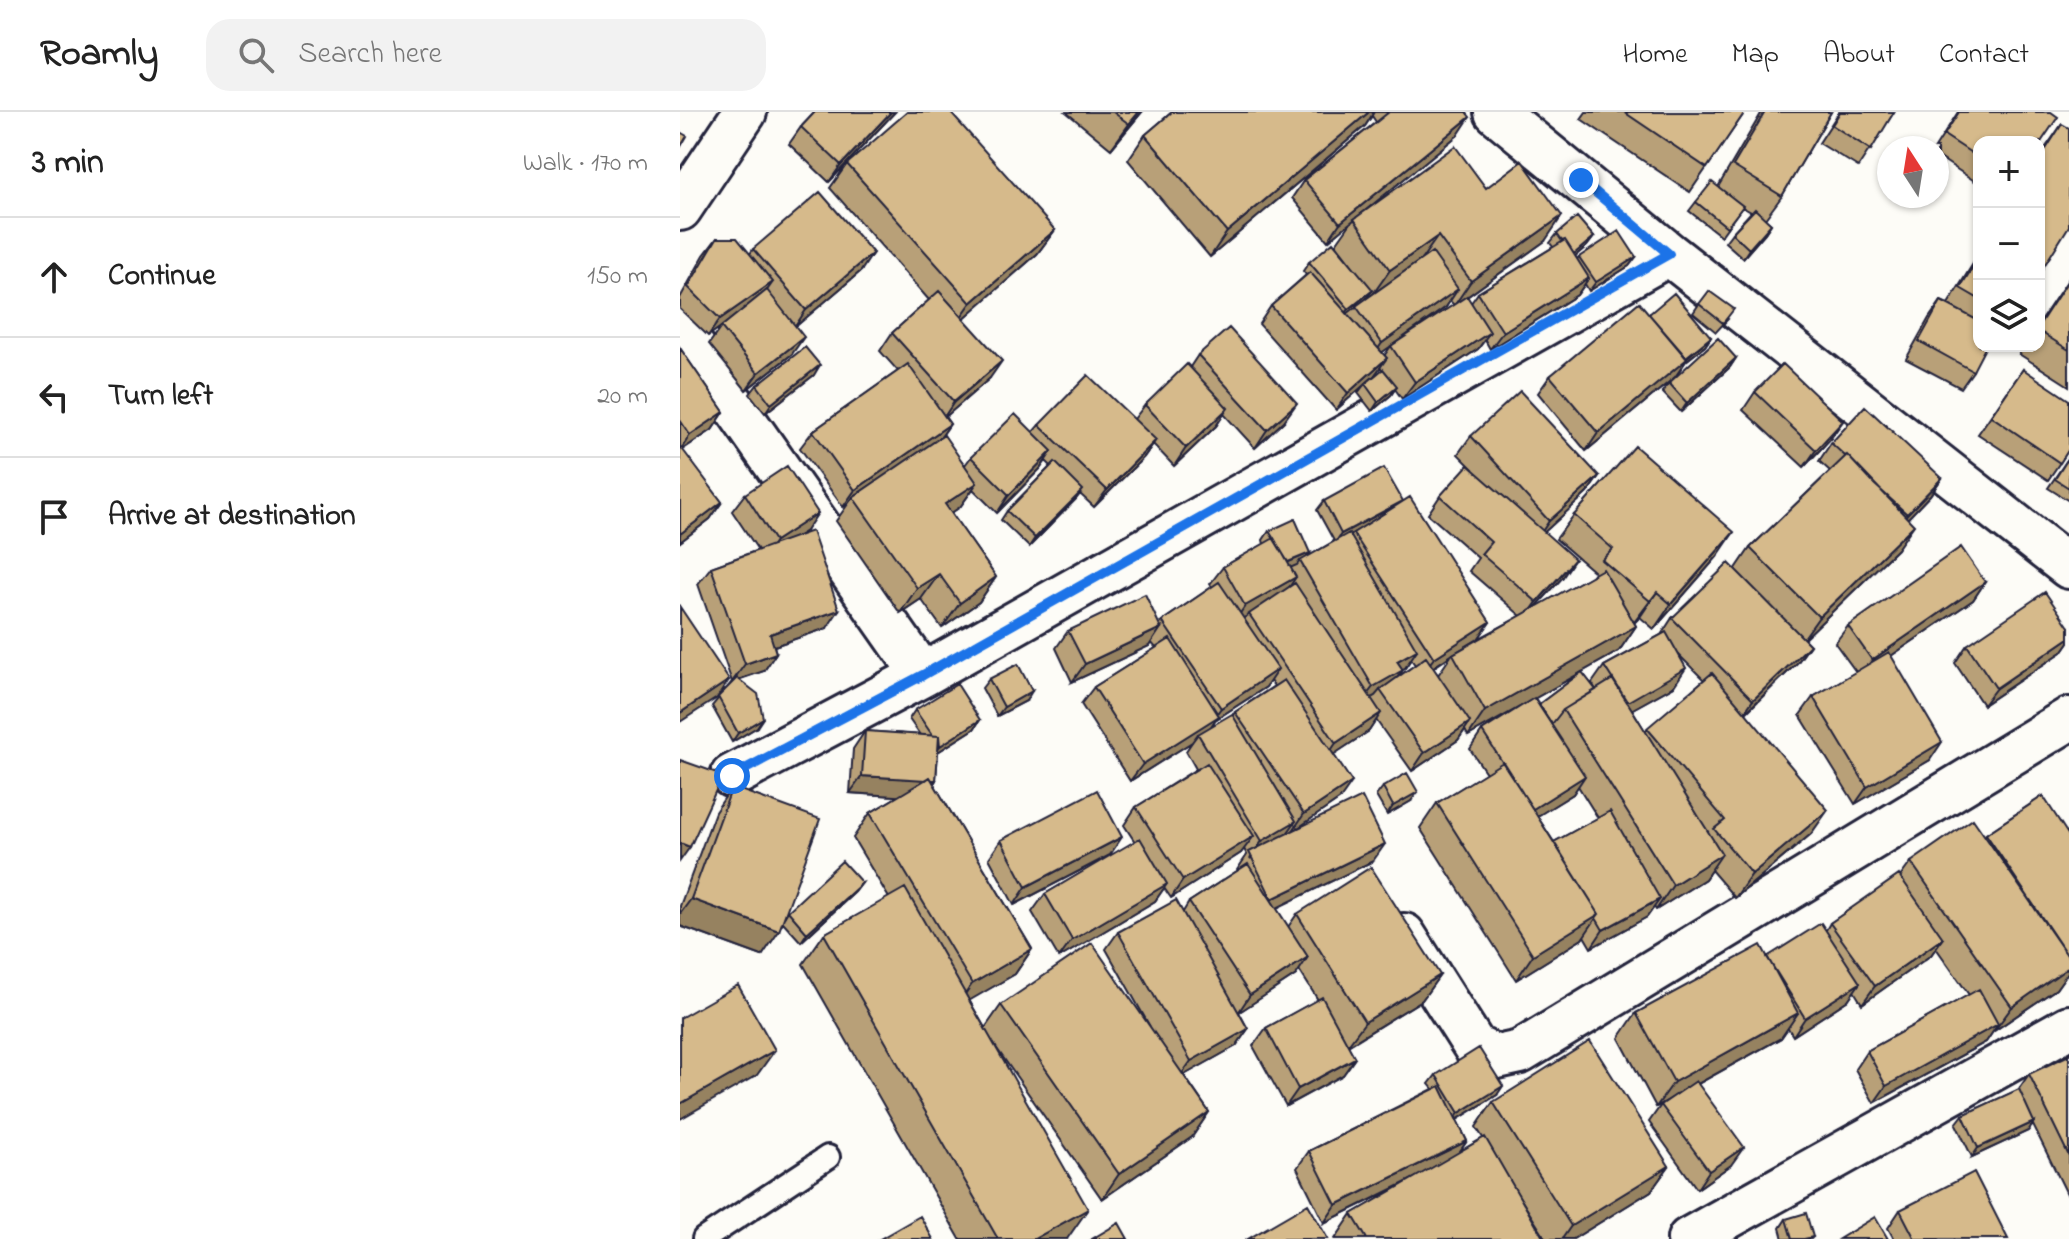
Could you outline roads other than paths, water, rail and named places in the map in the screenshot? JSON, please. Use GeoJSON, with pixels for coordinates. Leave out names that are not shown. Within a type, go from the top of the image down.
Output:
{"type":"FeatureCollection","features":[{"type":"Feature","properties":{"kind":"street"},"geometry":{"type":"LineString","coordinates":[[680,209],[745,112]]}},
{"type":"Feature","properties":{"kind":"street"},"geometry":{"type":"LineString","coordinates":[[1496,112],[1669,254],[2069,567]]}},
{"type":"Feature","properties":{"kind":"street"},"geometry":{"type":"LineString","coordinates":[[732,776],[923,675],[1669,254]]}},
{"type":"Feature","properties":{"kind":"street"},"geometry":{"type":"LineString","coordinates":[[680,328],[923,675]]}},
{"type":"Feature","properties":{"kind":"street"},"geometry":{"type":"LineString","coordinates":[[1383,904],[1475,1047],[1497,1057],[1520,1052],[2069,719]]}},
{"type":"Feature","properties":{"kind":"street"},"geometry":{"type":"LineString","coordinates":[[1689,1239],[2069,1027]]}},
{"type":"Feature","properties":{"kind":"lane"},"geometry":{"type":"LineString","coordinates":[[704,1239],[828,1157]]}}]}
